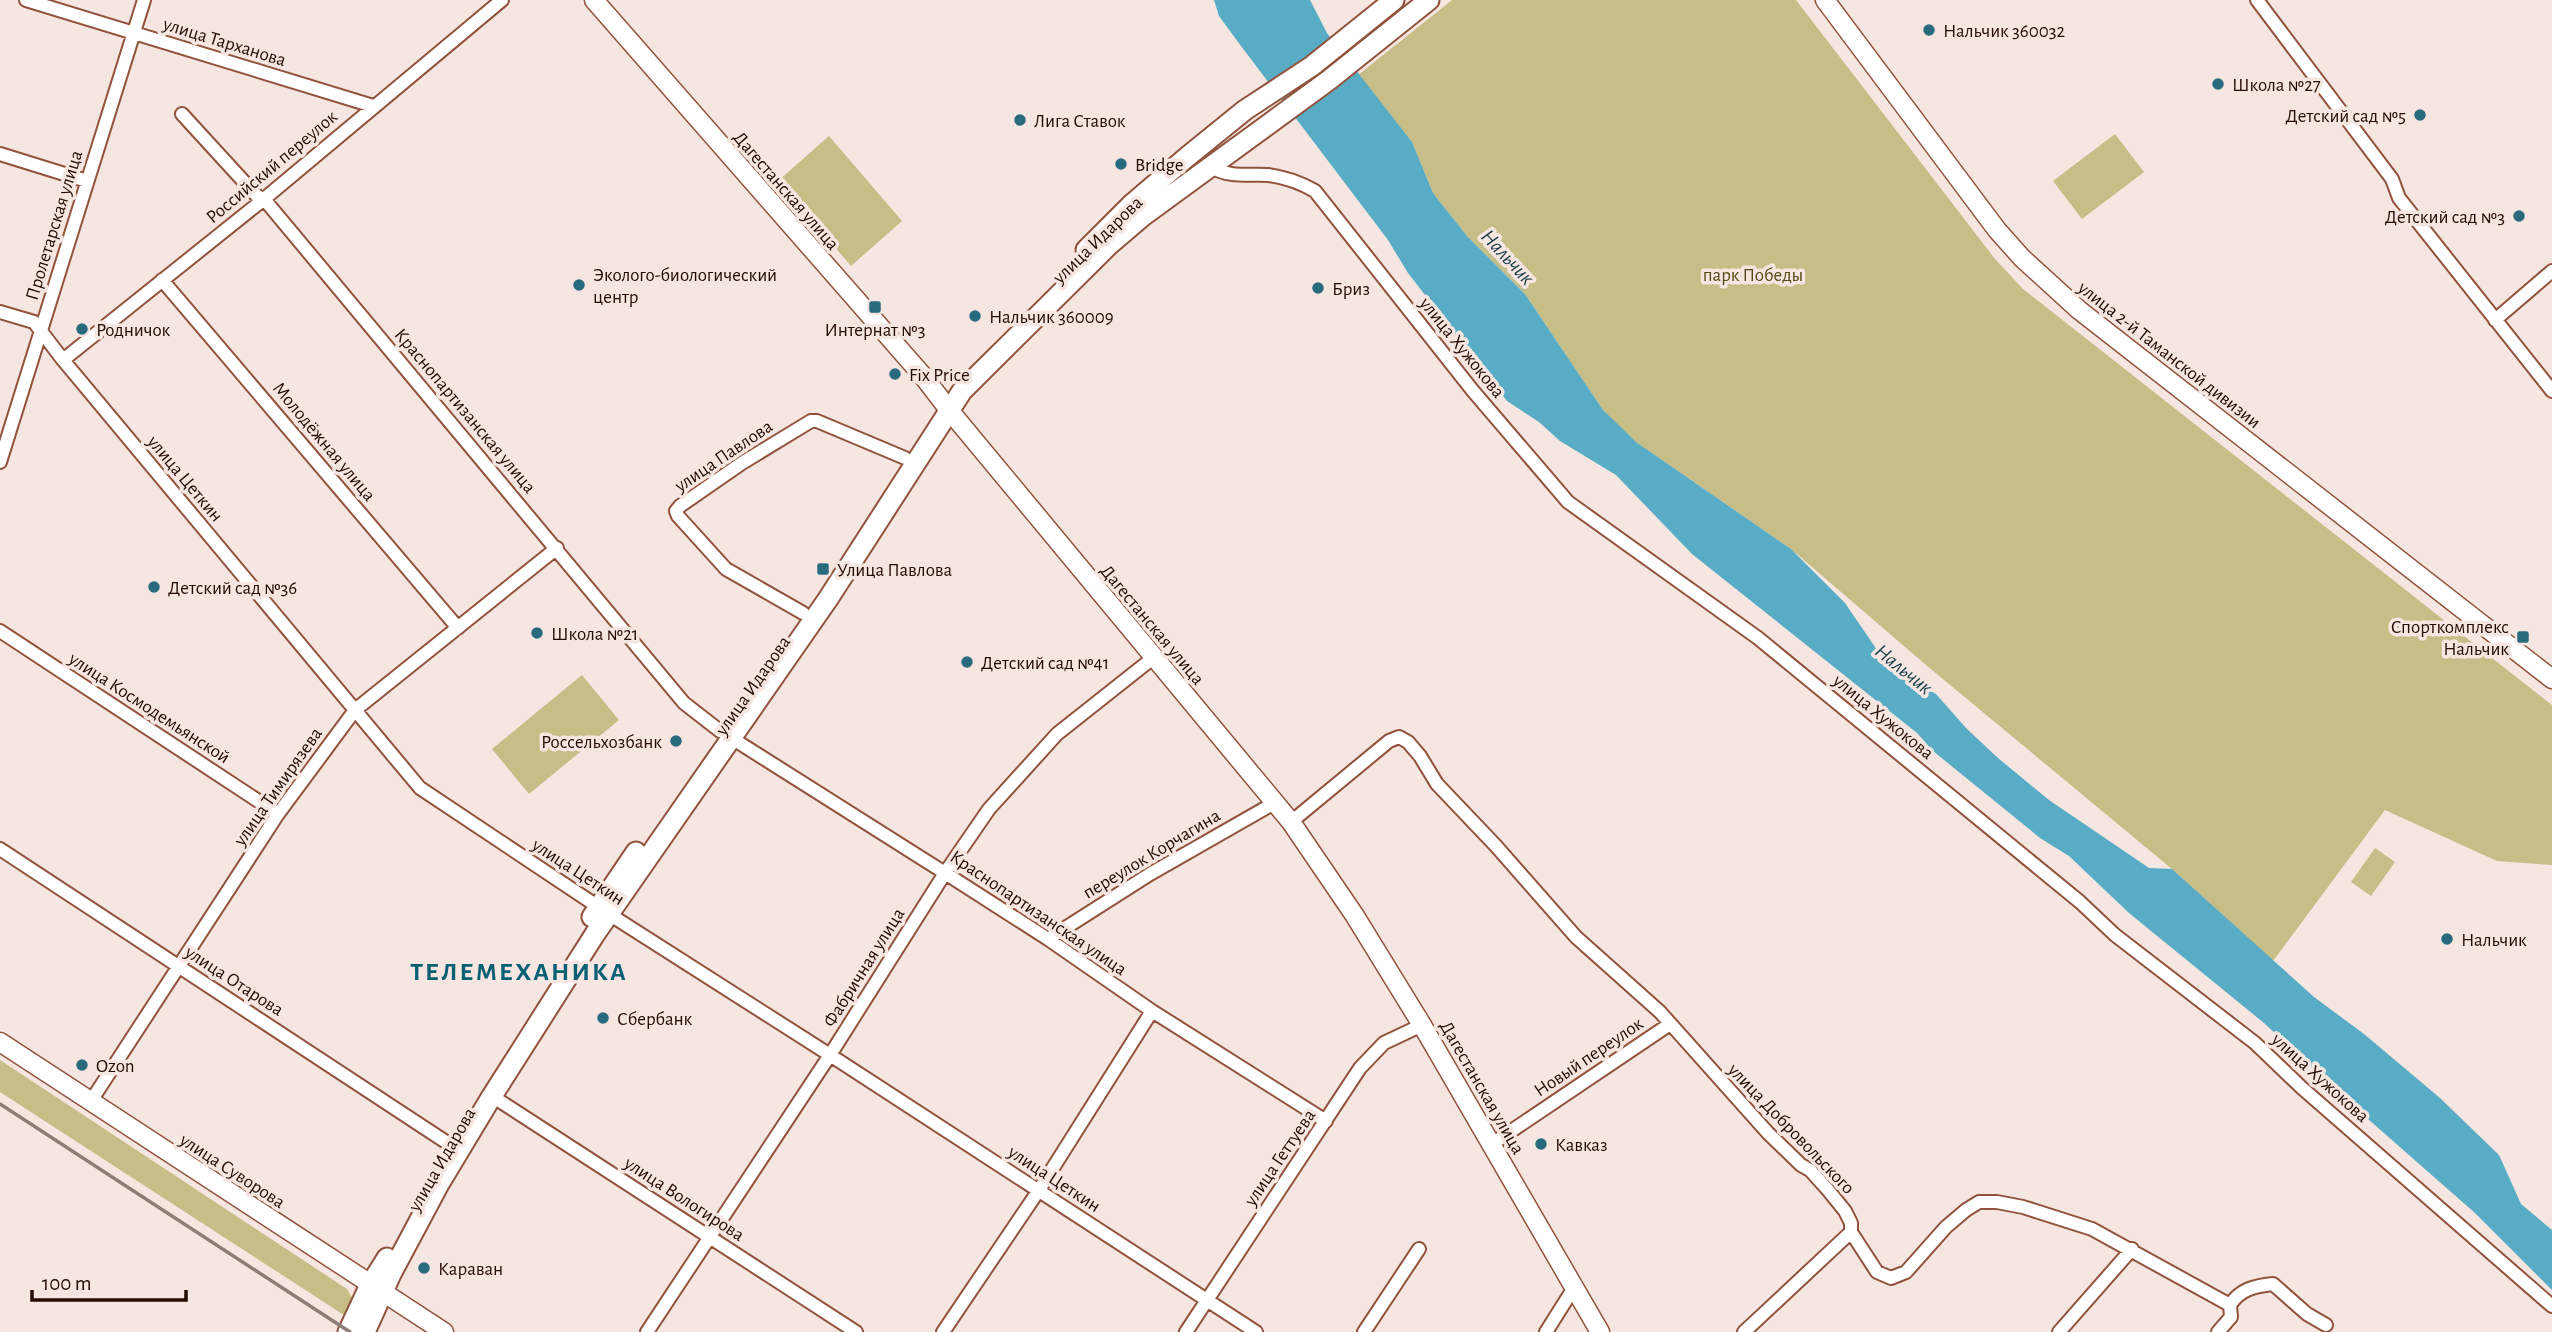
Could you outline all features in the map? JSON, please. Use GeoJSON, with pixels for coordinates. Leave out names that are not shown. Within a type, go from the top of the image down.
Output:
{"type":"FeatureCollection","features":[{"type":"Feature","properties":{"kind":"main road","name":"улица Идарова"},"geometry":{"type":"LineString","coordinates":[[725,734],[828,598],[945,405],[978,356],[1132,204],[1245,110],[1312,65],[1394,0]]}},
{"type":"Feature","properties":{"kind":"main road","name":"улица Идарова"},"geometry":{"type":"LineString","coordinates":[[365,1332],[377,1289],[449,1144],[725,734],[905,458],[945,405],[1110,245],[1163,199],[1375,45],[1429,0]]}},
{"type":"Feature","properties":{"kind":"main road","name":"улица Идарова"},"geometry":{"type":"LineString","coordinates":[[348,1332],[377,1289],[604,911]]}},
{"type":"Feature","properties":{"kind":"street","name":"улица Тарханова"},"geometry":{"type":"LineString","coordinates":[[26,0],[373,106]]}},
{"type":"Feature","properties":{"kind":"street","name":"Пролетарская улица"},"geometry":{"type":"LineString","coordinates":[[0,462],[144,0]]}},
{"type":"Feature","properties":{"kind":"street","name":"Российский переулок"},"geometry":{"type":"LineString","coordinates":[[63,360],[264,199],[502,0]]}},
{"type":"Feature","properties":{"kind":"street","name":"Дагестанская улица"},"geometry":{"type":"LineString","coordinates":[[594,0],[923,376],[1153,658],[1292,822],[1355,916],[1422,1025],[1600,1332]]}},
{"type":"Feature","properties":{"kind":"street","name":"улица 2-й Таманской дивизии"},"geometry":{"type":"LineString","coordinates":[[1825,0],[1978,206],[2014,250],[2037,272],[2079,310],[2552,679]]}},
{"type":"Feature","properties":{"kind":"street"},"geometry":{"type":"LineString","coordinates":[[2257,0],[2392,179],[2399,198],[2552,391]]}},
{"type":"Feature","properties":{"kind":"street","name":"Краснопартизанская улица"},"geometry":{"type":"LineString","coordinates":[[182,114],[257,196],[264,199],[684,702],[725,734],[1048,939],[1152,1011],[1326,1121]]}},
{"type":"Feature","properties":{"kind":"street"},"geometry":{"type":"LineString","coordinates":[[0,154],[86,181]]}},
{"type":"Feature","properties":{"kind":"street","name":"улица Хужокова"},"geometry":{"type":"LineString","coordinates":[[1209,166],[1232,175],[1266,175],[1289,179],[1315,191],[1473,391],[1568,502],[1758,638],[2080,902],[2115,935],[2255,1043],[2302,1088],[2552,1307]]}},
{"type":"Feature","properties":{"kind":"street"},"geometry":{"type":"LineString","coordinates":[[2495,320],[2552,271]]}},
{"type":"Feature","properties":{"kind":"street","name":"Молодёжная улица"},"geometry":{"type":"LineString","coordinates":[[162,279],[458,628]]}},
{"type":"Feature","properties":{"kind":"street","name":"улица Цеткин"},"geometry":{"type":"LineString","coordinates":[[0,312],[34,322],[42,330],[63,360],[420,788],[604,911],[1256,1332]]}},
{"type":"Feature","properties":{"kind":"street","name":"улица Павлова"},"geometry":{"type":"LineString","coordinates":[[803,613],[726,569],[678,516],[680,506],[742,463],[811,421],[817,421],[905,458]]}},
{"type":"Feature","properties":{"kind":"street","name":"улица Тимирязева"},"geometry":{"type":"LineString","coordinates":[[91,1101],[278,814],[355,710],[557,548]]}},
{"type":"Feature","properties":{"kind":"street","name":"улица Космодемьянской"},"geometry":{"type":"LineString","coordinates":[[0,631],[278,814]]}},
{"type":"Feature","properties":{"kind":"street","name":"Фабричная улица"},"geometry":{"type":"LineString","coordinates":[[647,1332],[989,808],[1056,734],[1153,658]]}},
{"type":"Feature","properties":{"kind":"street","name":"улица Добровольского"},"geometry":{"type":"LineString","coordinates":[[1292,822],[1389,741],[1399,737],[1408,742],[1437,784],[1576,937],[1660,1012],[1759,1123],[1828,1190],[1845,1211],[1851,1223],[1851,1232],[1877,1272],[1891,1279],[1906,1272],[1946,1227],[1966,1210],[1979,1202],[1997,1202],[2092,1229],[2230,1305]]}},
{"type":"Feature","properties":{"kind":"street","name":"переулок Корчагина"},"geometry":{"type":"LineString","coordinates":[[1048,939],[1150,874],[1276,802]]}},
{"type":"Feature","properties":{"kind":"street","name":"улица Отарова"},"geometry":{"type":"LineString","coordinates":[[0,849],[449,1144]]}},
{"type":"Feature","properties":{"kind":"street"},"geometry":{"type":"LineString","coordinates":[[943,1332],[1039,1190],[1152,1011]]}},
{"type":"Feature","properties":{"kind":"street","name":"Новый переулок"},"geometry":{"type":"LineString","coordinates":[[1492,1144],[1671,1024]]}},
{"type":"Feature","properties":{"kind":"street","name":"улица Геттуева"},"geometry":{"type":"LineString","coordinates":[[1186,1332],[1371,1054],[1393,1038],[1422,1025]]}},
{"type":"Feature","properties":{"kind":"street","name":"улица Суворова"},"geometry":{"type":"LineString","coordinates":[[0,1042],[444,1332]]}},
{"type":"Feature","properties":{"kind":"street","name":"улица Вологирова"},"geometry":{"type":"LineString","coordinates":[[492,1096],[856,1332]]}},
{"type":"Feature","properties":{"kind":"street"},"geometry":{"type":"LineString","coordinates":[[1744,1332],[1851,1232]]}},
{"type":"Feature","properties":{"kind":"street"},"geometry":{"type":"LineString","coordinates":[[1364,1332],[1419,1249]]}},
{"type":"Feature","properties":{"kind":"street"},"geometry":{"type":"LineString","coordinates":[[2059,1332],[2132,1249]]}},
{"type":"Feature","properties":{"kind":"street"},"geometry":{"type":"LineString","coordinates":[[2218,1332],[2231,1317],[2230,1305],[2236,1296],[2246,1290],[2273,1284],[2307,1314],[2326,1325]]}},
{"type":"Feature","properties":{"kind":"street"},"geometry":{"type":"LineString","coordinates":[[1546,1332],[1575,1286]]}},
{"type":"Feature","properties":{"kind":"green space","name":"парк Победы"},"geometry":{"type":"Polygon","coordinates":[[[1452,0],[1796,0],[1995,259],[2023,289],[2552,705],[2552,865],[2497,861],[2385,810],[2273,961],[2172,869],[1791,549],[1636,442],[1603,410],[1525,294],[1467,236],[1433,193],[1412,142],[1358,75],[1452,0]]]}},
{"type":"Feature","properties":{"kind":"green space"},"geometry":{"type":"Polygon","coordinates":[[[2115,134],[2144,172],[2082,219],[2053,181],[2115,134]]]}},
{"type":"Feature","properties":{"kind":"green space"},"geometry":{"type":"Polygon","coordinates":[[[829,136],[902,221],[851,266],[778,181],[829,136]]]}},
{"type":"Feature","properties":{"kind":"green space"},"geometry":{"type":"Polygon","coordinates":[[[582,675],[619,720],[529,794],[492,749],[582,675]]]}},
{"type":"Feature","properties":{"kind":"green space"},"geometry":{"type":"Polygon","coordinates":[[[2375,848],[2395,862],[2371,896],[2351,882],[2375,848]]]}},
{"type":"Feature","properties":{"kind":"green space"},"geometry":{"type":"Polygon","coordinates":[[[0,1060],[347,1289],[355,1303],[347,1317],[0,1092],[0,1060]]]}},
{"type":"Feature","properties":{"kind":"water"},"geometry":{"type":"Polygon","coordinates":[[[1214,0],[1310,0],[1327,33],[1412,142],[1433,193],[1467,236],[1525,294],[1603,410],[1636,442],[1791,549],[1845,603],[1888,666],[1936,694],[1967,729],[2049,800],[2149,868],[2172,869],[2314,997],[2364,1034],[2440,1098],[2499,1155],[2521,1204],[2552,1230],[2552,1290],[2475,1213],[2264,1023],[2129,913],[2069,856],[2040,838],[1933,751],[1917,733],[1692,554],[1616,475],[1560,441],[1539,422],[1507,401],[1408,273],[1388,240],[1219,16],[1214,0]]]}},
{"type":"Feature","properties":{"kind":"railway"},"geometry":{"type":"LineString","coordinates":[[0,1104],[350,1332]]}},
{"type":"Feature","properties":{"kind":"place","name":"Нальчик 360032"},"geometry":{"type":"Point","coordinates":[1929,30]}},
{"type":"Feature","properties":{"kind":"place","name":"Школа №27"},"geometry":{"type":"Point","coordinates":[2218,84]}},
{"type":"Feature","properties":{"kind":"place","name":"Детский сад №5"},"geometry":{"type":"Point","coordinates":[2420,115]}},
{"type":"Feature","properties":{"kind":"place","name":"Лига Ставок"},"geometry":{"type":"Point","coordinates":[1020,120]}},
{"type":"Feature","properties":{"kind":"place","name":"Bridge"},"geometry":{"type":"Point","coordinates":[1121,164]}},
{"type":"Feature","properties":{"kind":"place","name":"Детский сад №3"},"geometry":{"type":"Point","coordinates":[2519,216]}},
{"type":"Feature","properties":{"kind":"place","name":"Эколого-биологический центр"},"geometry":{"type":"Point","coordinates":[579,285]}},
{"type":"Feature","properties":{"kind":"place","name":"Бриз"},"geometry":{"type":"Point","coordinates":[1318,288]}},
{"type":"Feature","properties":{"kind":"place","name":"Интернат №3"},"geometry":{"type":"Point","coordinates":[875,307]}},
{"type":"Feature","properties":{"kind":"place","name":"Нальчик 360009"},"geometry":{"type":"Point","coordinates":[975,316]}},
{"type":"Feature","properties":{"kind":"place","name":"Родничок"},"geometry":{"type":"Point","coordinates":[82,329]}},
{"type":"Feature","properties":{"kind":"place","name":"Fix Price"},"geometry":{"type":"Point","coordinates":[895,374]}},
{"type":"Feature","properties":{"kind":"place","name":"Улица Павлова"},"geometry":{"type":"Point","coordinates":[823,569]}},
{"type":"Feature","properties":{"kind":"place","name":"Детский сад №36"},"geometry":{"type":"Point","coordinates":[154,587]}},
{"type":"Feature","properties":{"kind":"place","name":"Школа №21"},"geometry":{"type":"Point","coordinates":[537,633]}},
{"type":"Feature","properties":{"kind":"place","name":"Спорткомплекс Нальчик"},"geometry":{"type":"Point","coordinates":[2523,637]}},
{"type":"Feature","properties":{"kind":"place","name":"Детский сад №41"},"geometry":{"type":"Point","coordinates":[967,662]}},
{"type":"Feature","properties":{"kind":"place","name":"Россельхозбанк"},"geometry":{"type":"Point","coordinates":[676,741]}},
{"type":"Feature","properties":{"kind":"place","name":"Нальчик"},"geometry":{"type":"Point","coordinates":[2447,939]}},
{"type":"Feature","properties":{"kind":"place","name":"Сбербанк"},"geometry":{"type":"Point","coordinates":[603,1018]}},
{"type":"Feature","properties":{"kind":"place","name":"Ozon"},"geometry":{"type":"Point","coordinates":[82,1065]}},
{"type":"Feature","properties":{"kind":"place","name":"Кавказ"},"geometry":{"type":"Point","coordinates":[1541,1144]}},
{"type":"Feature","properties":{"kind":"place","name":"Караван"},"geometry":{"type":"Point","coordinates":[424,1268]}},
{"type":"Feature","properties":{"kind":"district","name":"ТЕЛЕМЕХАНИКА"},"geometry":{"type":"Point","coordinates":[519,971]}}]}
